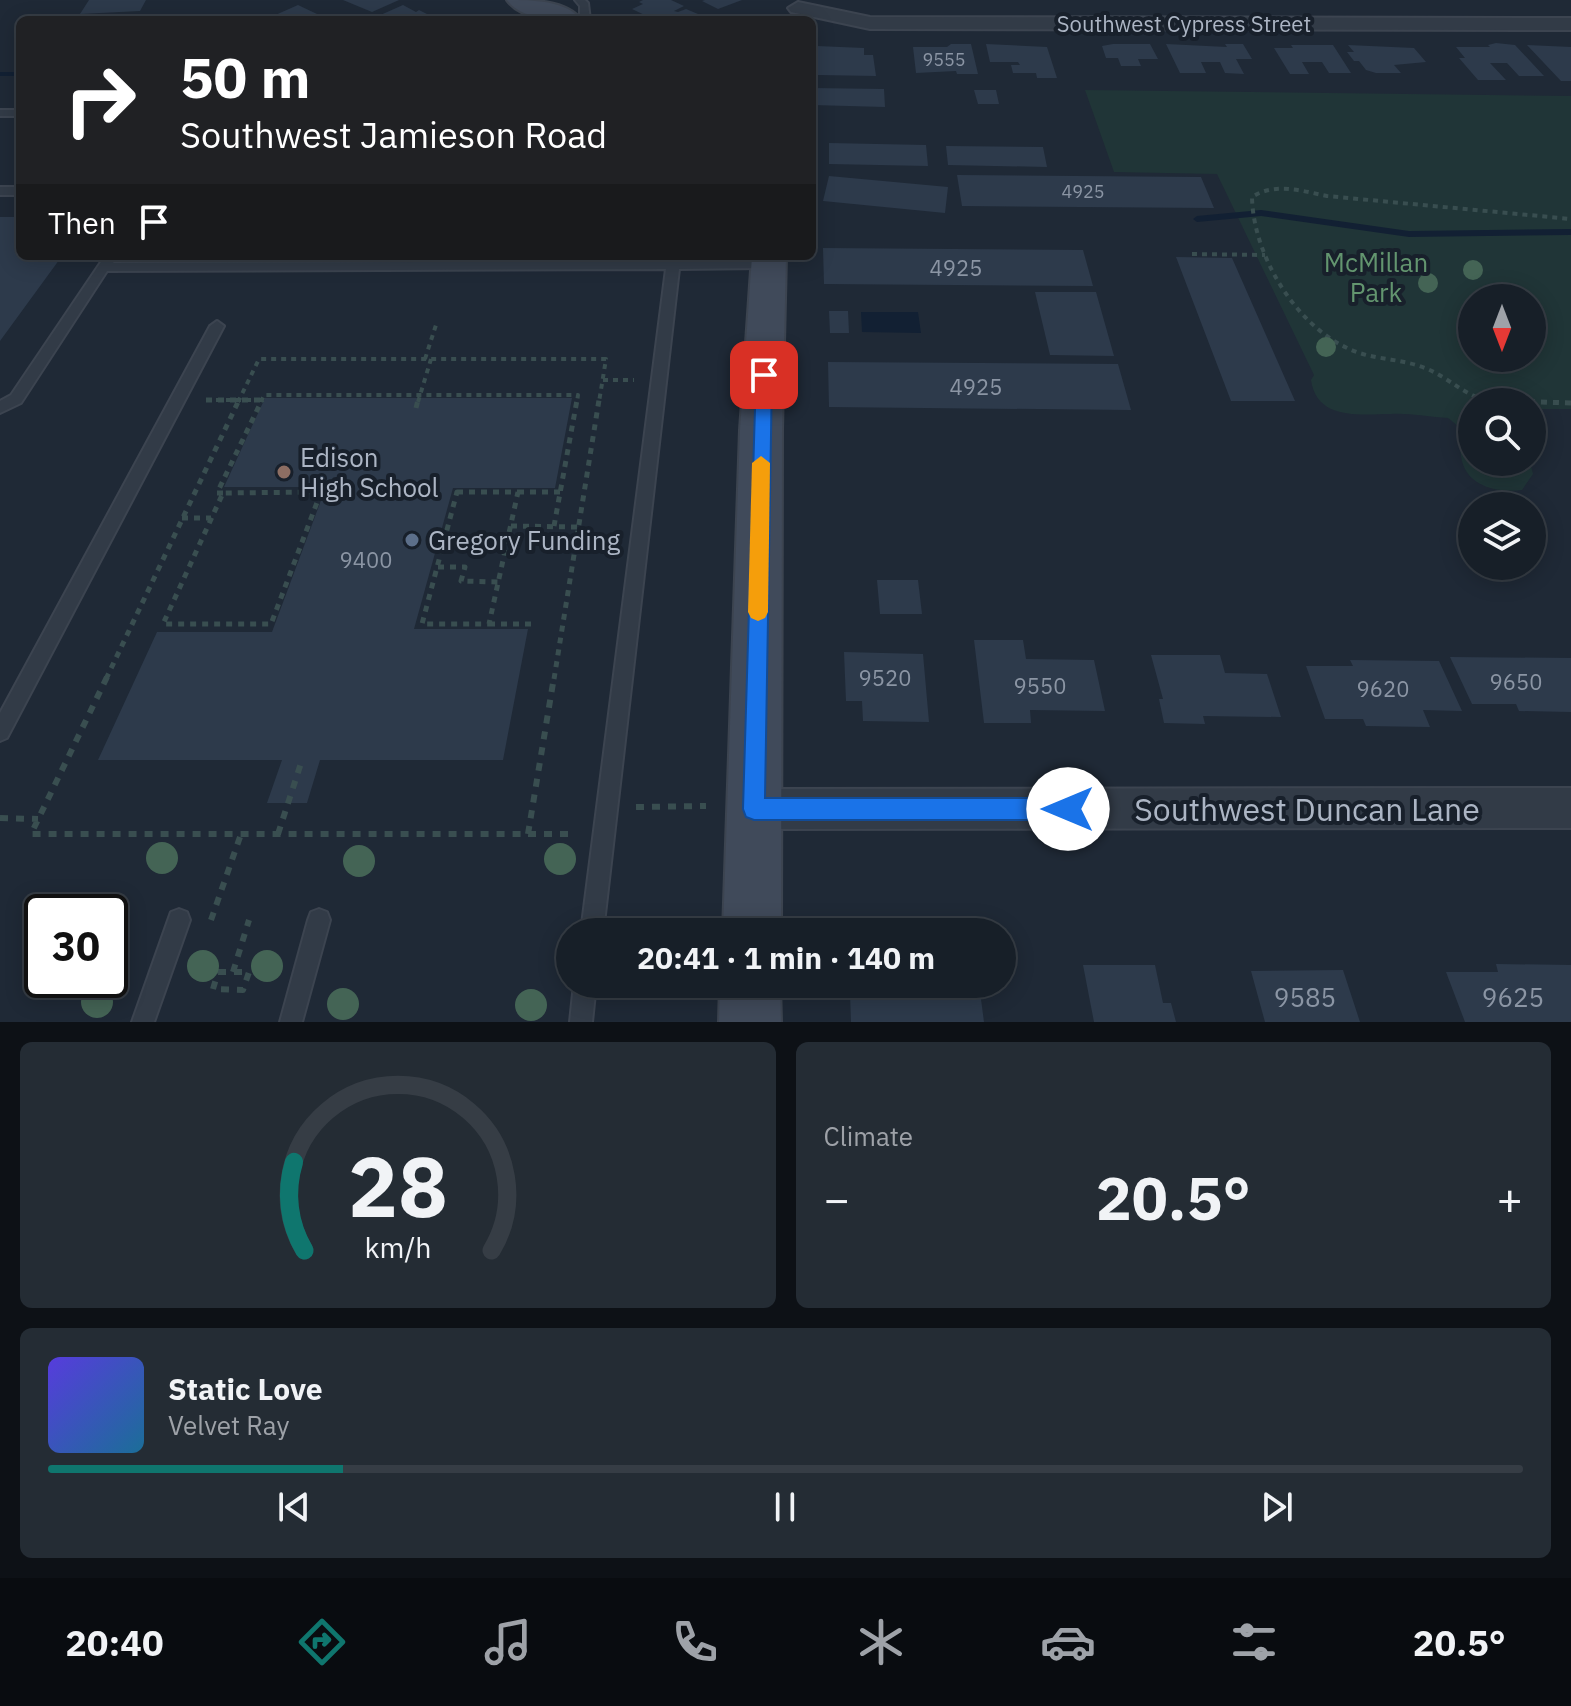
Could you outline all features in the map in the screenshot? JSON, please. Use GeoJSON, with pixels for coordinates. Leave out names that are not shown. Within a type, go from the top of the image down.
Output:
{"type":"FeatureCollection","features":[{"type":"Feature","properties":{"kind":"street"},"geometry":{"type":"LineString","coordinates":[[520,0],[558,16]]}},
{"type":"Feature","properties":{"kind":"street"},"geometry":{"type":"LineString","coordinates":[[1375,0],[1394,24]]}},
{"type":"Feature","properties":{"kind":"street","name":"Southwest Cypress Street"},"geometry":{"type":"LineString","coordinates":[[799,7],[870,23],[1571,24]]}},
{"type":"Feature","properties":{"kind":"street"},"geometry":{"type":"LineString","coordinates":[[752,918],[761,430],[768,260]]}},
{"type":"Feature","properties":{"kind":"street","name":"Southwest Duncan Lane"},"geometry":{"type":"LineString","coordinates":[[754,809],[1571,808]]}},
{"type":"Feature","properties":{"kind":"street"},"geometry":{"type":"LineString","coordinates":[[750,998],[750,1022]]}},
{"type":"Feature","properties":{"kind":"lane"},"geometry":{"type":"LineString","coordinates":[[0,408],[16,399],[107,262],[594,260],[673,265],[768,260]]}},
{"type":"Feature","properties":{"kind":"lane"},"geometry":{"type":"LineString","coordinates":[[594,918],[673,265]]}},
{"type":"Feature","properties":{"kind":"lane"},"geometry":{"type":"LineString","coordinates":[[0,732],[217,326]]}},
{"type":"Feature","properties":{"kind":"lane"},"geometry":{"type":"LineString","coordinates":[[143,1022],[179,920]]}},
{"type":"Feature","properties":{"kind":"lane"},"geometry":{"type":"LineString","coordinates":[[291,1022],[319,920]]}},
{"type":"Feature","properties":{"kind":"lane"},"geometry":{"type":"LineString","coordinates":[[581,1022],[584,998]]}},
{"type":"Feature","properties":{"kind":"path"},"geometry":{"type":"LineString","coordinates":[[1571,219],[1340,197],[1290,189],[1258,191],[1252,197],[1251,206],[1252,221],[1265,255],[1301,309],[1325,334],[1342,346],[1372,357],[1426,369],[1469,397],[1485,401],[1571,403]]}},
{"type":"Feature","properties":{"kind":"path"},"geometry":{"type":"LineString","coordinates":[[1192,254],[1265,255]]}},
{"type":"Feature","properties":{"kind":"path"},"geometry":{"type":"LineString","coordinates":[[416,408],[436,325]]}},
{"type":"Feature","properties":{"kind":"path"},"geometry":{"type":"LineString","coordinates":[[528,834],[606,359],[259,359],[31,834],[242,834],[278,834],[528,834],[577,834]]}},
{"type":"Feature","properties":{"kind":"path"},"geometry":{"type":"LineString","coordinates":[[223,493],[163,624],[271,624],[321,492],[217,493],[264,395],[578,395],[554,526]]}},
{"type":"Feature","properties":{"kind":"path"},"geometry":{"type":"LineString","coordinates":[[240,400],[261,400]]}},
{"type":"Feature","properties":{"kind":"path"},"geometry":{"type":"LineString","coordinates":[[532,624],[422,624],[457,492],[560,492]]}},
{"type":"Feature","properties":{"kind":"path"},"geometry":{"type":"LineString","coordinates":[[489,624],[518,492]]}},
{"type":"Feature","properties":{"kind":"path"},"geometry":{"type":"LineString","coordinates":[[182,518],[211,518]]}},
{"type":"Feature","properties":{"kind":"path"},"geometry":{"type":"LineString","coordinates":[[510,526],[578,527]]}},
{"type":"Feature","properties":{"kind":"path"},"geometry":{"type":"LineString","coordinates":[[438,567],[465,567],[461,581],[498,582]]}},
{"type":"Feature","properties":{"kind":"path"},"geometry":{"type":"LineString","coordinates":[[278,834],[302,760]]}},
{"type":"Feature","properties":{"kind":"path"},"geometry":{"type":"LineString","coordinates":[[636,807],[706,806]]}},
{"type":"Feature","properties":{"kind":"path"},"geometry":{"type":"LineString","coordinates":[[0,818],[38,819]]}},
{"type":"Feature","properties":{"kind":"path"},"geometry":{"type":"LineString","coordinates":[[211,920],[242,834]]}},
{"type":"Feature","properties":{"kind":"path"},"geometry":{"type":"LineString","coordinates":[[233,972],[249,920]]}},
{"type":"Feature","properties":{"kind":"path"},"geometry":{"type":"LineString","coordinates":[[218,972],[233,972],[249,972],[243,990],[213,989],[218,972]]}},
{"type":"Feature","properties":{"kind":"green space","name":"McMillan Park"},"geometry":{"type":"Polygon","coordinates":[[[1085,90],[1571,96],[1571,409],[1546,409],[1546,388],[1458,388],[1458,427],[1448,418],[1354,414],[1331,409],[1315,393],[1311,380],[1314,375],[1217,174],[1114,172],[1085,90]]]}},
{"type":"Feature","properties":{"kind":"green space"},"geometry":{"type":"Polygon","coordinates":[[[1470,476],[1532,476],[1522,490],[1493,489],[1470,476]]]}},
{"type":"Feature","properties":{"kind":"water"},"geometry":{"type":"Polygon","coordinates":[[[861,312],[918,312],[921,333],[862,332],[861,312]]]}},
{"type":"Feature","properties":{"kind":"building"},"geometry":{"type":"Polygon","coordinates":[[[89,0],[146,0],[140,11],[80,14],[89,0]]]}},
{"type":"Feature","properties":{"kind":"building"},"geometry":{"type":"Polygon","coordinates":[[[343,0],[399,0],[372,12],[343,0]]]}},
{"type":"Feature","properties":{"kind":"building"},"geometry":{"type":"Polygon","coordinates":[[[671,0],[684,6],[674,11],[686,9],[698,14],[647,16],[632,9],[643,4],[639,2],[671,0]]]}},
{"type":"Feature","properties":{"kind":"building"},"geometry":{"type":"Polygon","coordinates":[[[742,0],[718,9],[702,1],[742,0]]]}},
{"type":"Feature","properties":{"kind":"building"},"geometry":{"type":"Polygon","coordinates":[[[298,5],[317,14],[314,16],[273,16],[298,5]]]}},
{"type":"Feature","properties":{"kind":"building"},"geometry":{"type":"Polygon","coordinates":[[[403,5],[431,16],[378,16],[403,5]]]}},
{"type":"Feature","properties":{"kind":"building"},"geometry":{"type":"Polygon","coordinates":[[[951,44],[971,44],[978,74],[957,74],[956,71],[916,73],[913,47],[947,47],[951,44]]]}},
{"type":"Feature","properties":{"kind":"building"},"geometry":{"type":"Polygon","coordinates":[[[986,44],[1047,47],[1057,78],[1037,78],[1036,73],[1013,73],[1011,65],[1020,65],[1018,62],[990,62],[986,44]]]}},
{"type":"Feature","properties":{"kind":"building"},"geometry":{"type":"Polygon","coordinates":[[[1150,44],[1158,59],[1138,59],[1141,66],[1121,66],[1118,58],[1106,58],[1102,46],[1150,44]]]}},
{"type":"Feature","properties":{"kind":"building"},"geometry":{"type":"Polygon","coordinates":[[[1166,44],[1227,47],[1225,44],[1243,44],[1252,59],[1236,59],[1244,74],[1225,73],[1220,62],[1201,62],[1206,73],[1180,73],[1166,44]]]}},
{"type":"Feature","properties":{"kind":"building"},"geometry":{"type":"Polygon","coordinates":[[[1291,45],[1333,45],[1351,73],[1329,73],[1322,62],[1302,62],[1309,74],[1290,74],[1274,48],[1293,48],[1291,45]]]}},
{"type":"Feature","properties":{"kind":"building"},"geometry":{"type":"Polygon","coordinates":[[[1348,45],[1414,48],[1426,62],[1394,65],[1401,73],[1376,73],[1354,61],[1347,52],[1354,52],[1348,45]]]}},
{"type":"Feature","properties":{"kind":"building"},"geometry":{"type":"Polygon","coordinates":[[[1488,45],[1515,45],[1544,76],[1519,76],[1507,63],[1490,63],[1506,80],[1478,80],[1459,58],[1465,58],[1456,47],[1490,47],[1488,45]]]}},
{"type":"Feature","properties":{"kind":"building"},"geometry":{"type":"Polygon","coordinates":[[[1527,45],[1571,47],[1571,81],[1561,81],[1527,45]]]}},
{"type":"Feature","properties":{"kind":"building"},"geometry":{"type":"Polygon","coordinates":[[[817,46],[864,48],[864,55],[873,55],[876,76],[818,75],[817,46]]]}},
{"type":"Feature","properties":{"kind":"building"},"geometry":{"type":"Polygon","coordinates":[[[816,88],[884,89],[885,107],[816,105],[816,88]]]}},
{"type":"Feature","properties":{"kind":"building"},"geometry":{"type":"Polygon","coordinates":[[[974,90],[996,90],[999,104],[978,104],[974,90]]]}},
{"type":"Feature","properties":{"kind":"building"},"geometry":{"type":"Polygon","coordinates":[[[829,143],[926,145],[928,166],[829,164],[829,143]]]}},
{"type":"Feature","properties":{"kind":"building"},"geometry":{"type":"Polygon","coordinates":[[[946,146],[1043,147],[1047,167],[948,165],[946,146]]]}},
{"type":"Feature","properties":{"kind":"building"},"geometry":{"type":"Polygon","coordinates":[[[957,175],[1201,177],[1214,208],[962,206],[957,175]]]}},
{"type":"Feature","properties":{"kind":"building"},"geometry":{"type":"Polygon","coordinates":[[[829,176],[948,187],[945,213],[823,201],[829,176]]]}},
{"type":"Feature","properties":{"kind":"building"},"geometry":{"type":"Polygon","coordinates":[[[0,217],[16,217],[16,260],[59,260],[0,341],[0,217]]]}},
{"type":"Feature","properties":{"kind":"building"},"geometry":{"type":"Polygon","coordinates":[[[823,248],[1083,250],[1093,286],[824,284],[823,248]]]}},
{"type":"Feature","properties":{"kind":"building"},"geometry":{"type":"Polygon","coordinates":[[[1176,257],[1232,258],[1295,401],[1231,401],[1176,257]]]}},
{"type":"Feature","properties":{"kind":"building"},"geometry":{"type":"Polygon","coordinates":[[[1035,292],[1096,292],[1114,356],[1050,355],[1035,292]]]}},
{"type":"Feature","properties":{"kind":"building"},"geometry":{"type":"Polygon","coordinates":[[[829,311],[848,311],[849,333],[830,333],[829,311]]]}},
{"type":"Feature","properties":{"kind":"building"},"geometry":{"type":"Polygon","coordinates":[[[828,362],[1118,364],[1131,410],[829,407],[828,362]]]}},
{"type":"Feature","properties":{"kind":"building"},"geometry":{"type":"Polygon","coordinates":[[[265,398],[572,398],[555,488],[453,488],[414,629],[528,629],[503,760],[320,760],[307,803],[267,803],[282,760],[98,760],[157,632],[272,632],[326,487],[224,487],[265,398]]]}},
{"type":"Feature","properties":{"kind":"building"},"geometry":{"type":"Polygon","coordinates":[[[877,580],[918,580],[922,614],[880,614],[877,580]]]}},
{"type":"Feature","properties":{"kind":"building"},"geometry":{"type":"Polygon","coordinates":[[[974,640],[1023,640],[1026,659],[1094,660],[1105,711],[1030,710],[1031,723],[984,723],[974,640]]]}},
{"type":"Feature","properties":{"kind":"building"},"geometry":{"type":"Polygon","coordinates":[[[844,652],[923,654],[929,722],[863,721],[862,701],[846,701],[844,652]]]}},
{"type":"Feature","properties":{"kind":"building"},"geometry":{"type":"Polygon","coordinates":[[[1151,655],[1220,655],[1225,673],[1267,674],[1281,717],[1203,716],[1205,724],[1164,723],[1159,699],[1163,699],[1151,655]]]}},
{"type":"Feature","properties":{"kind":"building"},"geometry":{"type":"Polygon","coordinates":[[[1450,657],[1571,658],[1571,712],[1519,711],[1516,704],[1472,704],[1450,657]]]}},
{"type":"Feature","properties":{"kind":"building"},"geometry":{"type":"Polygon","coordinates":[[[1350,660],[1439,661],[1462,711],[1423,710],[1430,727],[1366,726],[1363,719],[1325,719],[1306,666],[1353,666],[1350,660]]]}},
{"type":"Feature","properties":{"kind":"building"},"geometry":{"type":"Polygon","coordinates":[[[1496,964],[1571,965],[1571,1022],[1465,1022],[1446,972],[1498,972],[1496,964]]]}},
{"type":"Feature","properties":{"kind":"building"},"geometry":{"type":"Polygon","coordinates":[[[1083,965],[1155,965],[1163,1003],[1171,1003],[1176,1022],[1094,1022],[1083,965]]]}},
{"type":"Feature","properties":{"kind":"building"},"geometry":{"type":"Polygon","coordinates":[[[1343,970],[1360,1022],[1265,1022],[1251,971],[1343,970]]]}},
{"type":"Feature","properties":{"kind":"building"},"geometry":{"type":"Polygon","coordinates":[[[850,998],[981,998],[984,1022],[851,1022],[850,998]]]}},
{"type":"Feature","properties":{"kind":"waterway"},"geometry":{"type":"LineString","coordinates":[[0,74],[16,74]]}},
{"type":"Feature","properties":{"kind":"waterway"},"geometry":{"type":"LineString","coordinates":[[1197,219],[1261,213],[1409,234],[1571,232]]}},
{"type":"Feature","properties":{"kind":"slow traffic"},"geometry":{"type":"LineString","coordinates":[[758,612],[761,463]]}},
{"type":"Feature","properties":{"kind":"place","name":"Edison High School"},"geometry":{"type":"Point","coordinates":[284,472]}},
{"type":"Feature","properties":{"kind":"place","name":"Gregory Funding"},"geometry":{"type":"Point","coordinates":[412,540]}},
{"type":"Feature","properties":{"kind":"route"},"geometry":{"type":"LineString","coordinates":[[764,375],[754,809],[1068,809]]}}]}
